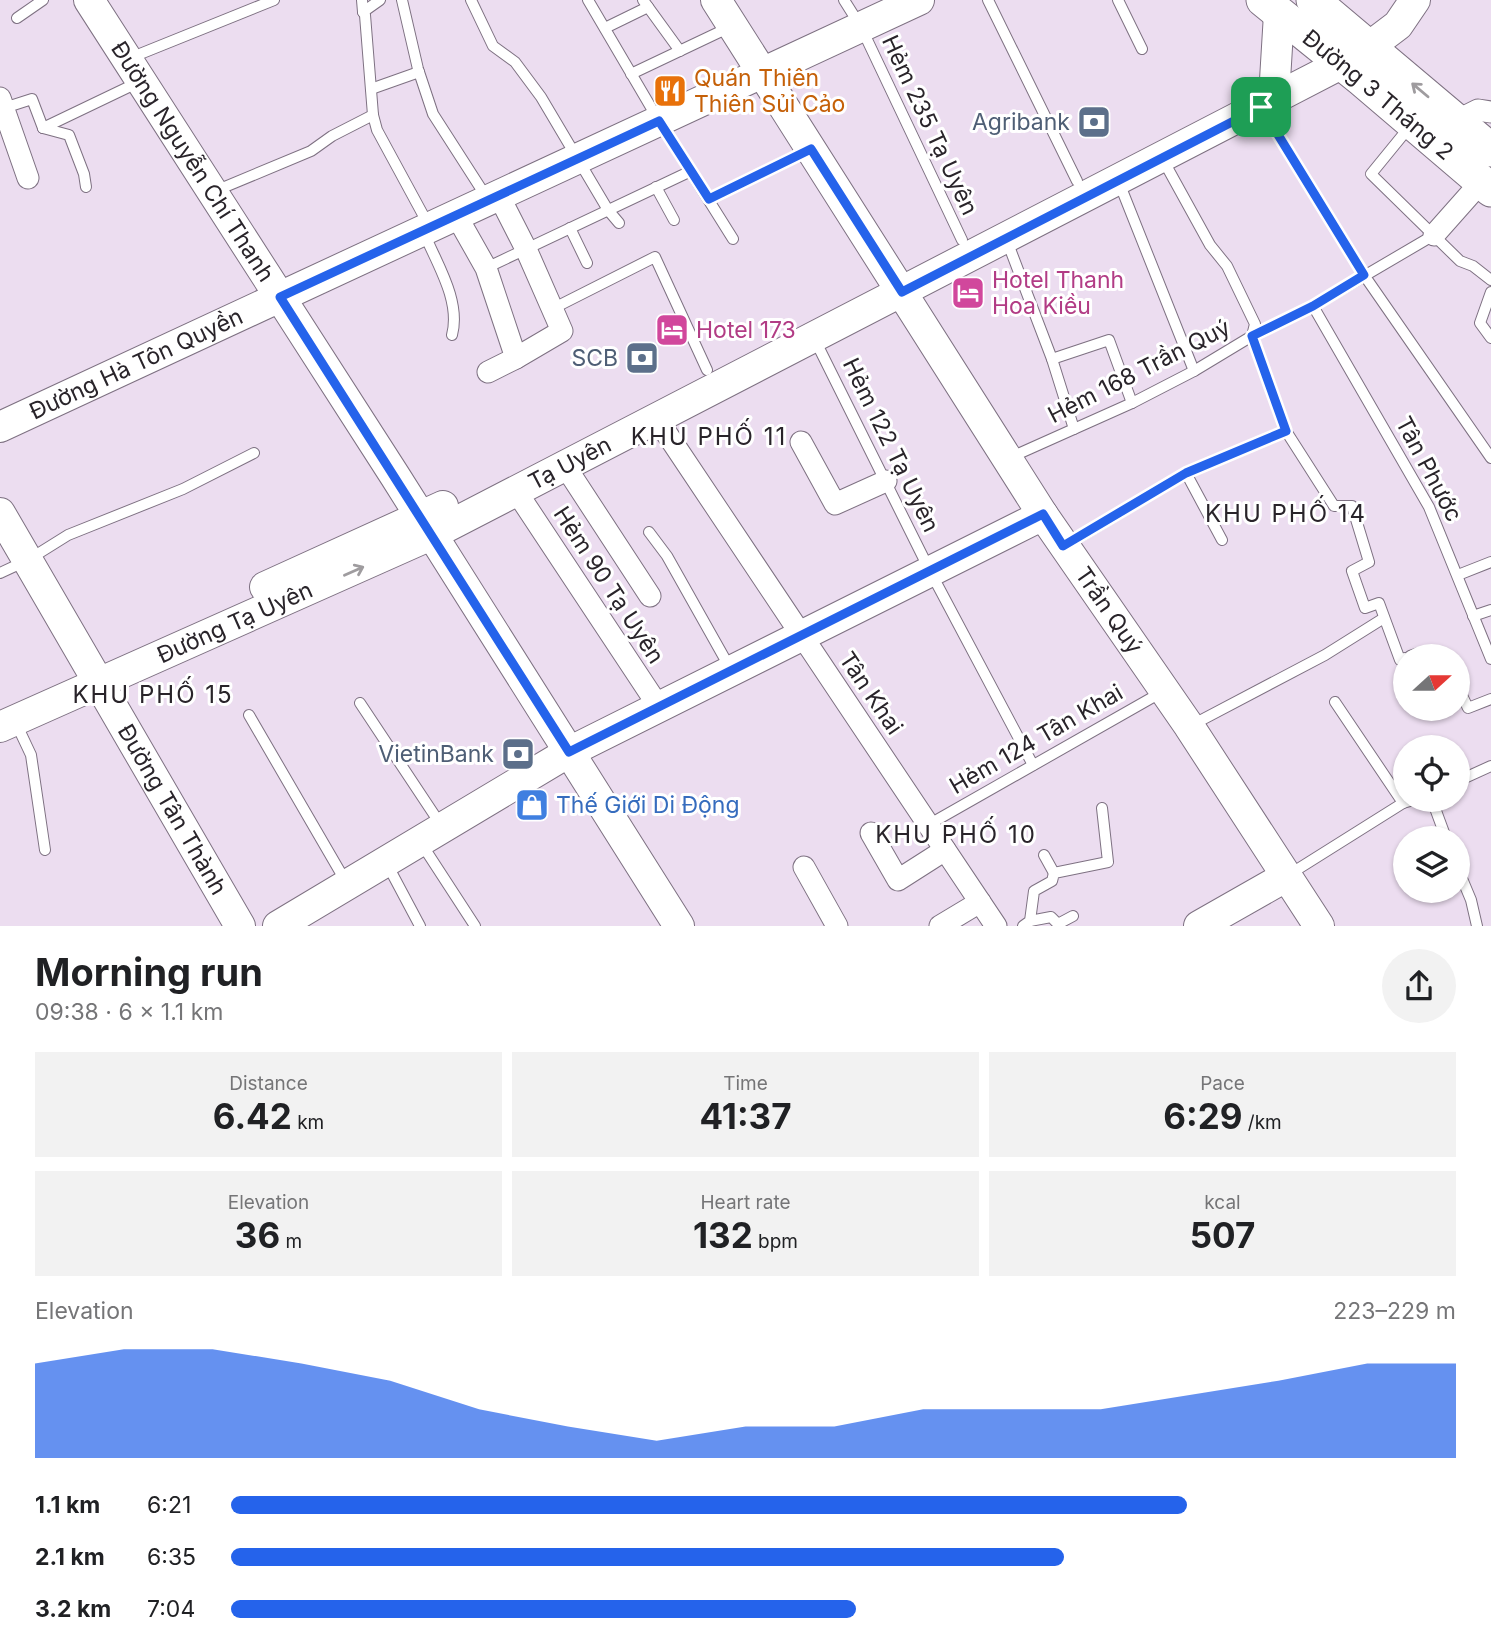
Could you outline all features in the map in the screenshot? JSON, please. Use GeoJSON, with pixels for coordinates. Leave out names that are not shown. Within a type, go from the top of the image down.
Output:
{"type":"FeatureCollection","features":[{"type":"Feature","properties":{"kind":"main road","name":"Đường Nguyễn Chí Thanh"},"geometry":{"type":"LineString","coordinates":[[89,0],[680,926]]}},
{"type":"Feature","properties":{"kind":"main road","name":"Trần Quý"},"geometry":{"type":"LineString","coordinates":[[716,0],[1063,546],[1165,690],[1319,926]]}},
{"type":"Feature","properties":{"kind":"main road","name":"Đường Hà Tôn Quyền"},"geometry":{"type":"LineString","coordinates":[[0,427],[919,0]]}},
{"type":"Feature","properties":{"kind":"main road","name":"Đường 3 Tháng 2"},"geometry":{"type":"LineString","coordinates":[[1313,0],[1339,52],[1412,123],[1486,186]]}},
{"type":"Feature","properties":{"kind":"main road"},"geometry":{"type":"LineString","coordinates":[[1339,52],[1397,0]]}},
{"type":"Feature","properties":{"kind":"main road"},"geometry":{"type":"LineString","coordinates":[[1339,52],[1398,24],[1415,0]]}},
{"type":"Feature","properties":{"kind":"main road","name":"Đường 3 Tháng 2"},"geometry":{"type":"LineString","coordinates":[[1271,7],[1339,52],[1456,121],[1491,150]]}},
{"type":"Feature","properties":{"kind":"main road"},"geometry":{"type":"LineString","coordinates":[[1271,7],[1275,79]]}},
{"type":"Feature","properties":{"kind":"main road","name":"Tạ Uyên"},"geometry":{"type":"LineString","coordinates":[[426,526],[651,411],[814,338],[962,240],[1275,79],[1339,52]]}},
{"type":"Feature","properties":{"kind":"main road","name":"Tạ Uyên"},"geometry":{"type":"LineString","coordinates":[[426,526],[516,491],[565,466],[651,411],[707,370],[1006,238],[1261,107],[1339,52]]}},
{"type":"Feature","properties":{"kind":"main road","name":"Đường Tân Thành"},"geometry":{"type":"LineString","coordinates":[[0,513],[240,926]]}},
{"type":"Feature","properties":{"kind":"main road"},"geometry":{"type":"LineString","coordinates":[[278,926],[569,752],[1043,514]]}},
{"type":"Feature","properties":{"kind":"main road","name":"Đường Tạ Uyên"},"geometry":{"type":"LineString","coordinates":[[5,718],[94,675],[426,526]]}},
{"type":"Feature","properties":{"kind":"main road"},"geometry":{"type":"LineString","coordinates":[[1199,926],[1287,876]]}},
{"type":"Feature","properties":{"kind":"street"},"geometry":{"type":"LineString","coordinates":[[1,105],[28,178]]}},
{"type":"Feature","properties":{"kind":"street"},"geometry":{"type":"LineString","coordinates":[[1456,121],[1478,110],[1491,112]]}},
{"type":"Feature","properties":{"kind":"street"},"geometry":{"type":"LineString","coordinates":[[1434,235],[1486,186]]}},
{"type":"Feature","properties":{"kind":"street"},"geometry":{"type":"LineString","coordinates":[[488,372],[562,331],[526,249],[494,198]]}},
{"type":"Feature","properties":{"kind":"street"},"geometry":{"type":"LineString","coordinates":[[436,225],[486,268],[516,358]]}},
{"type":"Feature","properties":{"kind":"street","name":"Tân Khai"},"geometry":{"type":"LineString","coordinates":[[651,411],[996,926]]}},
{"type":"Feature","properties":{"kind":"street"},"geometry":{"type":"LineString","coordinates":[[801,442],[835,504],[886,481]]}},
{"type":"Feature","properties":{"kind":"street"},"geometry":{"type":"LineString","coordinates":[[565,466],[650,596]]}},
{"type":"Feature","properties":{"kind":"street","name":"Hẻm 90 Tạ Uyên"},"geometry":{"type":"LineString","coordinates":[[516,491],[659,707]]}},
{"type":"Feature","properties":{"kind":"street"},"geometry":{"type":"LineString","coordinates":[[871,832],[898,880],[945,850]]}},
{"type":"Feature","properties":{"kind":"street"},"geometry":{"type":"LineString","coordinates":[[804,867],[836,926]]}},
{"type":"Feature","properties":{"kind":"street"},"geometry":{"type":"LineString","coordinates":[[940,926],[980,902]]}},
{"type":"Feature","properties":{"kind":"lane"},"geometry":{"type":"LineString","coordinates":[[17,18],[43,0]]}},
{"type":"Feature","properties":{"kind":"lane"},"geometry":{"type":"LineString","coordinates":[[44,128],[134,70],[274,0]]}},
{"type":"Feature","properties":{"kind":"lane"},"geometry":{"type":"LineString","coordinates":[[380,0],[362,6],[373,115],[377,130],[436,225],[453,302],[455,325],[452,335]]}},
{"type":"Feature","properties":{"kind":"lane"},"geometry":{"type":"LineString","coordinates":[[402,0],[419,72],[433,114],[494,198]]}},
{"type":"Feature","properties":{"kind":"lane"},"geometry":{"type":"LineString","coordinates":[[471,0],[493,46],[515,62],[541,97],[608,210],[619,223]]}},
{"type":"Feature","properties":{"kind":"lane"},"geometry":{"type":"LineString","coordinates":[[588,0],[733,239]]}},
{"type":"Feature","properties":{"kind":"lane","name":"Hẻm 235 Tạ Uyên"},"geometry":{"type":"LineString","coordinates":[[844,0],[861,27],[962,240]]}},
{"type":"Feature","properties":{"kind":"lane"},"geometry":{"type":"LineString","coordinates":[[988,0],[1077,181]]}},
{"type":"Feature","properties":{"kind":"lane"},"geometry":{"type":"LineString","coordinates":[[1118,0],[1142,49]]}},
{"type":"Feature","properties":{"kind":"lane"},"geometry":{"type":"LineString","coordinates":[[605,28],[645,3],[680,51]]}},
{"type":"Feature","properties":{"kind":"lane"},"geometry":{"type":"LineString","coordinates":[[631,74],[732,26]]}},
{"type":"Feature","properties":{"kind":"lane"},"geometry":{"type":"LineString","coordinates":[[371,89],[419,72]]}},
{"type":"Feature","properties":{"kind":"lane"},"geometry":{"type":"LineString","coordinates":[[1,105],[33,99],[44,128]]}},
{"type":"Feature","properties":{"kind":"lane"},"geometry":{"type":"LineString","coordinates":[[1261,107],[1364,275],[1491,458]]}},
{"type":"Feature","properties":{"kind":"lane"},"geometry":{"type":"LineString","coordinates":[[213,192],[311,151],[332,136],[373,115]]}},
{"type":"Feature","properties":{"kind":"lane"},"geometry":{"type":"LineString","coordinates":[[1412,123],[1371,174],[1460,261],[1474,266],[1491,279]]}},
{"type":"Feature","properties":{"kind":"lane"},"geometry":{"type":"LineString","coordinates":[[44,128],[69,135],[84,174],[86,187]]}},
{"type":"Feature","properties":{"kind":"lane"},"geometry":{"type":"LineString","coordinates":[[709,199],[811,149]]}},
{"type":"Feature","properties":{"kind":"lane"},"geometry":{"type":"LineString","coordinates":[[1162,158],[1210,245],[1227,266],[1255,324],[1252,336],[1286,431],[1334,506],[1352,506],[1369,562],[1352,571],[1365,608],[1379,603],[1394,644]]}},
{"type":"Feature","properties":{"kind":"lane"},"geometry":{"type":"LineString","coordinates":[[486,268],[691,171]]}},
{"type":"Feature","properties":{"kind":"lane"},"geometry":{"type":"LineString","coordinates":[[1118,180],[1194,371]]}},
{"type":"Feature","properties":{"kind":"lane"},"geometry":{"type":"LineString","coordinates":[[656,187],[674,220]]}},
{"type":"Feature","properties":{"kind":"lane"},"geometry":{"type":"LineString","coordinates":[[570,228],[587,263]]}},
{"type":"Feature","properties":{"kind":"lane","name":"Hẻm 168 Trần Quý"},"geometry":{"type":"LineString","coordinates":[[1007,459],[1132,403],[1194,371],[1252,336],[1313,306],[1434,235]]}},
{"type":"Feature","properties":{"kind":"lane"},"geometry":{"type":"LineString","coordinates":[[1006,238],[1052,359],[1074,429]]}},
{"type":"Feature","properties":{"kind":"lane"},"geometry":{"type":"LineString","coordinates":[[552,309],[655,257],[707,370]]}},
{"type":"Feature","properties":{"kind":"lane"},"geometry":{"type":"LineString","coordinates":[[1491,292],[1480,323],[1491,338]]}},
{"type":"Feature","properties":{"kind":"lane","name":"Tân Phước"},"geometry":{"type":"LineString","coordinates":[[1313,306],[1429,507],[1491,659]]}},
{"type":"Feature","properties":{"kind":"lane","name":"Hẻm 122 Tạ Uyên"},"geometry":{"type":"LineString","coordinates":[[814,338],[930,571],[1033,765]]}},
{"type":"Feature","properties":{"kind":"lane"},"geometry":{"type":"LineString","coordinates":[[1052,359],[1109,340],[1132,403]]}},
{"type":"Feature","properties":{"kind":"lane"},"geometry":{"type":"LineString","coordinates":[[1063,546],[1186,473],[1286,431]]}},
{"type":"Feature","properties":{"kind":"lane"},"geometry":{"type":"LineString","coordinates":[[0,573],[68,535],[183,489],[254,453]]}},
{"type":"Feature","properties":{"kind":"lane"},"geometry":{"type":"LineString","coordinates":[[1186,473],[1222,540]]}},
{"type":"Feature","properties":{"kind":"lane"},"geometry":{"type":"LineString","coordinates":[[649,532],[667,556],[731,671]]}},
{"type":"Feature","properties":{"kind":"lane"},"geometry":{"type":"LineString","coordinates":[[1458,575],[1491,562]]}},
{"type":"Feature","properties":{"kind":"lane"},"geometry":{"type":"LineString","coordinates":[[1472,616],[1491,610]]}},
{"type":"Feature","properties":{"kind":"lane"},"geometry":{"type":"LineString","coordinates":[[1189,726],[1325,655],[1384,618]]}},
{"type":"Feature","properties":{"kind":"lane","name":"Hẻm 124 Tân Khai"},"geometry":{"type":"LineString","coordinates":[[928,825],[1165,690]]}},
{"type":"Feature","properties":{"kind":"lane"},"geometry":{"type":"LineString","coordinates":[[1470,707],[1491,699]]}},
{"type":"Feature","properties":{"kind":"lane"},"geometry":{"type":"LineString","coordinates":[[1335,702],[1393,781]]}},
{"type":"Feature","properties":{"kind":"lane"},"geometry":{"type":"LineString","coordinates":[[359,704],[431,834],[475,926]]}},
{"type":"Feature","properties":{"kind":"lane"},"geometry":{"type":"LineString","coordinates":[[249,715],[347,884]]}},
{"type":"Feature","properties":{"kind":"lane"},"geometry":{"type":"LineString","coordinates":[[5,718],[31,755],[45,850]]}},
{"type":"Feature","properties":{"kind":"lane"},"geometry":{"type":"LineString","coordinates":[[1470,776],[1491,766]]}},
{"type":"Feature","properties":{"kind":"lane"},"geometry":{"type":"LineString","coordinates":[[1054,873],[1108,862],[1102,808]]}},
{"type":"Feature","properties":{"kind":"lane"},"geometry":{"type":"LineString","coordinates":[[1287,876],[1393,810]]}},
{"type":"Feature","properties":{"kind":"lane"},"geometry":{"type":"LineString","coordinates":[[1044,855],[1054,873],[1052,881],[1034,891],[1027,923],[1051,917],[1058,924],[1073,916]]}},
{"type":"Feature","properties":{"kind":"lane"},"geometry":{"type":"LineString","coordinates":[[386,862],[419,926]]}},
{"type":"Feature","properties":{"kind":"lane"},"geometry":{"type":"LineString","coordinates":[[1470,898],[1477,926]]}},
{"type":"Feature","properties":{"kind":"place","name":"Quán Thiên Thiên Sủi Cảo"},"geometry":{"type":"Point","coordinates":[670,91]}},
{"type":"Feature","properties":{"kind":"place","name":"Agribank"},"geometry":{"type":"Point","coordinates":[1094,122]}},
{"type":"Feature","properties":{"kind":"place","name":"Hotel Thanh Hoa Kiều"},"geometry":{"type":"Point","coordinates":[968,293]}},
{"type":"Feature","properties":{"kind":"place","name":"Hotel 173"},"geometry":{"type":"Point","coordinates":[672,330]}},
{"type":"Feature","properties":{"kind":"place","name":"SCB"},"geometry":{"type":"Point","coordinates":[642,358]}},
{"type":"Feature","properties":{"kind":"place","name":"VietinBank"},"geometry":{"type":"Point","coordinates":[518,754]}},
{"type":"Feature","properties":{"kind":"place","name":"Thế Giới Di Động"},"geometry":{"type":"Point","coordinates":[532,805]}},
{"type":"Feature","properties":{"kind":"district","name":"KHU PHỐ 11"},"geometry":{"type":"Point","coordinates":[709,436]}},
{"type":"Feature","properties":{"kind":"district","name":"KHU PHỐ 14"},"geometry":{"type":"Point","coordinates":[1286,513]}},
{"type":"Feature","properties":{"kind":"district","name":"KHU PHỐ 15"},"geometry":{"type":"Point","coordinates":[153,694]}},
{"type":"Feature","properties":{"kind":"district","name":"KHU PHỐ 10"},"geometry":{"type":"Point","coordinates":[956,834]}},
{"type":"Feature","properties":{"kind":"route"},"geometry":{"type":"LineString","coordinates":[[1261,107],[1364,275],[1313,306],[1252,336],[1286,431],[1186,473],[1063,546],[1043,514],[569,752],[280,297],[659,121],[709,199],[811,149],[902,292],[1261,107]]}}]}
